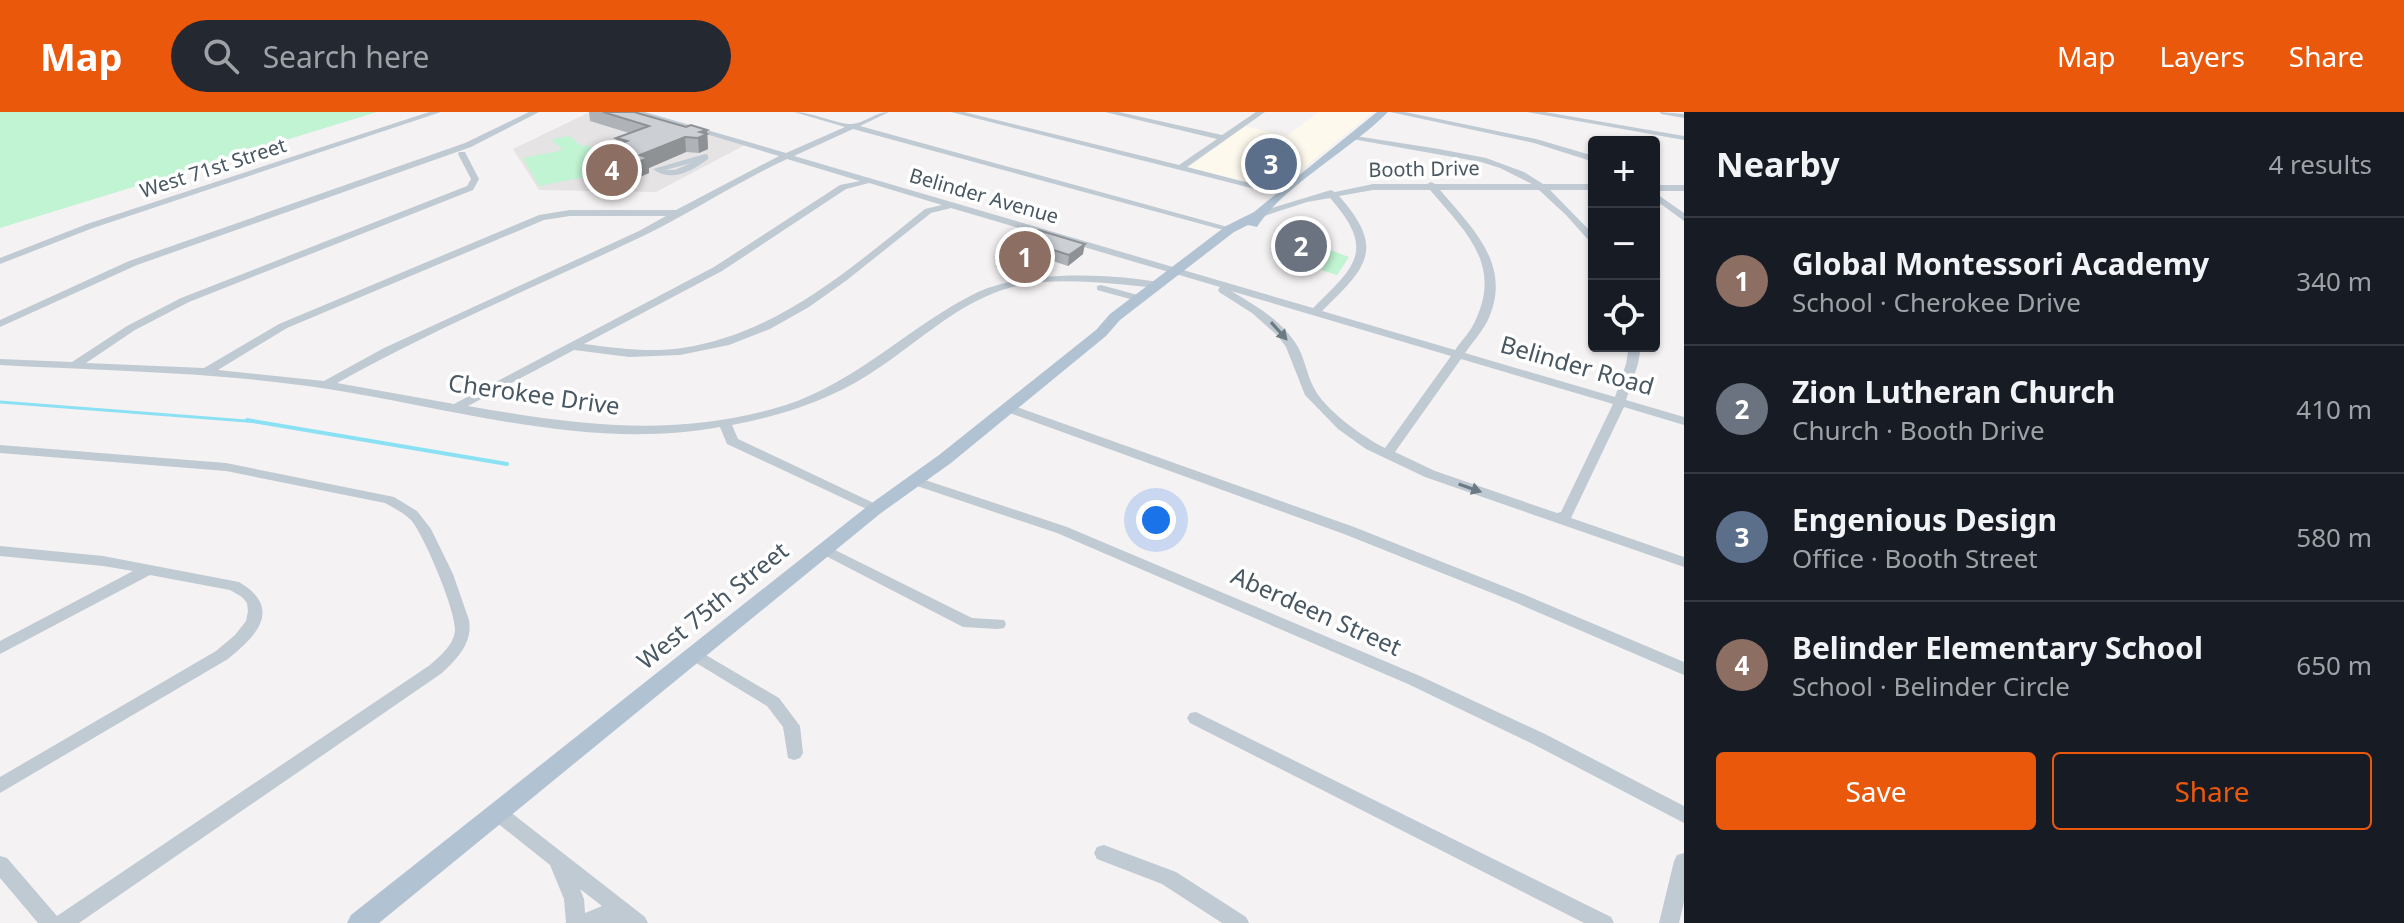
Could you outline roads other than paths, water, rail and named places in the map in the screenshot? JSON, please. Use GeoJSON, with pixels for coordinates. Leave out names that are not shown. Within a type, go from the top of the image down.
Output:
{"type":"FeatureCollection","features":[{"type":"Feature","properties":{"kind":"main road","name":"West 75th Street"},"geometry":{"type":"LineString","coordinates":[[1101,333],[1127,320],[1230,229],[1258,215],[1383,112]]}},
{"type":"Feature","properties":{"kind":"main road","name":"West 75th Street"},"geometry":{"type":"LineString","coordinates":[[360,923],[875,509],[916,481],[1008,408],[1101,333],[1115,317],[1257,221],[1258,215]]}},
{"type":"Feature","properties":{"kind":"street","name":"West 71st Street"},"geometry":{"type":"LineString","coordinates":[[0,261],[90,226],[437,112]]}},
{"type":"Feature","properties":{"kind":"street"},"geometry":{"type":"LineString","coordinates":[[0,324],[144,259],[446,152],[465,149],[535,112]]}},
{"type":"Feature","properties":{"kind":"street","name":"Belinder Avenue"},"geometry":{"type":"LineString","coordinates":[[637,112],[1458,354]]}},
{"type":"Feature","properties":{"kind":"street"},"geometry":{"type":"LineString","coordinates":[[798,112],[1230,229]]}},
{"type":"Feature","properties":{"kind":"street"},"geometry":{"type":"LineString","coordinates":[[326,385],[378,355],[642,233],[739,179],[885,112]]}},
{"type":"Feature","properties":{"kind":"street"},"geometry":{"type":"LineString","coordinates":[[955,112],[1283,193]]}},
{"type":"Feature","properties":{"kind":"street"},"geometry":{"type":"LineString","coordinates":[[1109,112],[1223,138]]}},
{"type":"Feature","properties":{"kind":"street"},"geometry":{"type":"LineString","coordinates":[[1136,118],[1146,112]]}},
{"type":"Feature","properties":{"kind":"street"},"geometry":{"type":"LineString","coordinates":[[1180,168],[1261,112]]}},
{"type":"Feature","properties":{"kind":"street"},"geometry":{"type":"LineString","coordinates":[[1394,112],[1536,141],[1588,157]]}},
{"type":"Feature","properties":{"kind":"street"},"geometry":{"type":"LineString","coordinates":[[1531,112],[1684,138]]}},
{"type":"Feature","properties":{"kind":"street"},"geometry":{"type":"LineString","coordinates":[[1664,112],[1684,116]]}},
{"type":"Feature","properties":{"kind":"street"},"geometry":{"type":"LineString","coordinates":[[1352,137],[1495,164],[1519,173],[1588,235]]}},
{"type":"Feature","properties":{"kind":"street"},"geometry":{"type":"LineString","coordinates":[[75,365],[131,328],[185,300],[465,191],[475,184],[475,179],[465,149]]}},
{"type":"Feature","properties":{"kind":"street"},"geometry":{"type":"LineString","coordinates":[[843,187],[847,174]]}},
{"type":"Feature","properties":{"kind":"street"},"geometry":{"type":"LineString","coordinates":[[457,407],[718,269],[843,187],[869,181]]}},
{"type":"Feature","properties":{"kind":"street"},"geometry":{"type":"LineString","coordinates":[[1387,454],[1458,354],[1486,311],[1490,296],[1489,266],[1468,226],[1431,185]]}},
{"type":"Feature","properties":{"kind":"street","name":"Booth Drive"},"geometry":{"type":"LineString","coordinates":[[1258,215],[1331,193],[1373,187],[1588,187]]}},
{"type":"Feature","properties":{"kind":"street"},"geometry":{"type":"LineString","coordinates":[[1660,188],[1684,188]]}},
{"type":"Feature","properties":{"kind":"street"},"geometry":{"type":"LineString","coordinates":[[1315,312],[1350,277],[1362,255],[1362,236],[1357,223],[1331,193]]}},
{"type":"Feature","properties":{"kind":"street"},"geometry":{"type":"LineString","coordinates":[[928,198],[928,211]]}},
{"type":"Feature","properties":{"kind":"street"},"geometry":{"type":"LineString","coordinates":[[1660,200],[1684,218]]}},
{"type":"Feature","properties":{"kind":"street"},"geometry":{"type":"LineString","coordinates":[[570,346],[622,354],[660,355],[703,350],[745,338],[819,296],[928,211],[952,205]]}},
{"type":"Feature","properties":{"kind":"street"},"geometry":{"type":"LineString","coordinates":[[206,372],[298,319],[542,217],[570,213],[679,213]]}},
{"type":"Feature","properties":{"kind":"street","name":"Cherokee Drive"},"geometry":{"type":"LineString","coordinates":[[0,362],[206,372],[326,385],[591,429],[644,429],[725,423],[786,407],[835,388],[859,376],[975,298],[1000,288],[1059,277],[1160,285]]}},
{"type":"Feature","properties":{"kind":"street","name":"Cherokee Drive"},"geometry":{"type":"LineString","coordinates":[[1029,282],[1080,285],[1141,299]]}},
{"type":"Feature","properties":{"kind":"street"},"geometry":{"type":"LineString","coordinates":[[1218,284],[1225,293],[1256,311],[1282,334],[1292,347],[1302,379],[1324,410],[1356,437],[1430,474],[1684,562]]}},
{"type":"Feature","properties":{"kind":"street"},"geometry":{"type":"LineString","coordinates":[[1557,518],[1567,515],[1619,401],[1634,352]]}},
{"type":"Feature","properties":{"kind":"street","name":"Belinder Road"},"geometry":{"type":"LineString","coordinates":[[1458,354],[1684,421]]}},
{"type":"Feature","properties":{"kind":"street"},"geometry":{"type":"LineString","coordinates":[[1008,408],[1222,483],[1387,546],[1595,629],[1684,669]]}},
{"type":"Feature","properties":{"kind":"street"},"geometry":{"type":"LineString","coordinates":[[725,423],[732,441],[875,509]]}},
{"type":"Feature","properties":{"kind":"street"},"geometry":{"type":"LineString","coordinates":[[0,449],[226,467],[389,500],[411,512],[428,534],[463,629],[459,642],[436,669],[63,923]]}},
{"type":"Feature","properties":{"kind":"street","name":"Aberdeen Street"},"geometry":{"type":"LineString","coordinates":[[916,481],[1062,530],[1385,668],[1527,733],[1684,815]]}},
{"type":"Feature","properties":{"kind":"street"},"geometry":{"type":"LineString","coordinates":[[825,550],[969,623],[998,624]]}},
{"type":"Feature","properties":{"kind":"street"},"geometry":{"type":"LineString","coordinates":[[0,551],[103,561],[246,591],[255,600],[257,613],[239,643],[222,655],[0,786]]}},
{"type":"Feature","properties":{"kind":"street"},"geometry":{"type":"LineString","coordinates":[[0,648],[149,569]]}},
{"type":"Feature","properties":{"kind":"street"},"geometry":{"type":"LineString","coordinates":[[694,654],[773,702],[791,726],[794,753]]}},
{"type":"Feature","properties":{"kind":"street"},"geometry":{"type":"LineString","coordinates":[[1196,718],[1604,923]]}},
{"type":"Feature","properties":{"kind":"street"},"geometry":{"type":"LineString","coordinates":[[498,813],[633,919]]}},
{"type":"Feature","properties":{"kind":"street"},"geometry":{"type":"LineString","coordinates":[[1104,853],[1169,878],[1239,923]]}},
{"type":"Feature","properties":{"kind":"street"},"geometry":{"type":"LineString","coordinates":[[1669,923],[1684,861]]}},
{"type":"Feature","properties":{"kind":"street"},"geometry":{"type":"LineString","coordinates":[[559,862],[574,899],[576,923]]}},
{"type":"Feature","properties":{"kind":"street"},"geometry":{"type":"LineString","coordinates":[[0,864],[51,923]]}},
{"type":"Feature","properties":{"kind":"street"},"geometry":{"type":"LineString","coordinates":[[584,923],[601,915],[633,919]]}},
{"type":"Feature","properties":{"kind":"waterway"},"geometry":{"type":"LineString","coordinates":[[0,402],[259,422]]}},
{"type":"Feature","properties":{"kind":"waterway"},"geometry":{"type":"LineString","coordinates":[[247,420],[259,422]]}},
{"type":"Feature","properties":{"kind":"waterway"},"geometry":{"type":"LineString","coordinates":[[259,422],[507,464]]}},
{"type":"Feature","properties":{"kind":"place","name":"Engenious Design"},"geometry":{"type":"Point","coordinates":[1271,164]}},
{"type":"Feature","properties":{"kind":"place","name":"Belinder Elementary School"},"geometry":{"type":"Point","coordinates":[612,170]}},
{"type":"Feature","properties":{"kind":"place","name":"Zion Lutheran Church"},"geometry":{"type":"Point","coordinates":[1301,246]}},
{"type":"Feature","properties":{"kind":"place","name":"Global Montessori Academy"},"geometry":{"type":"Point","coordinates":[1025,257]}}]}
